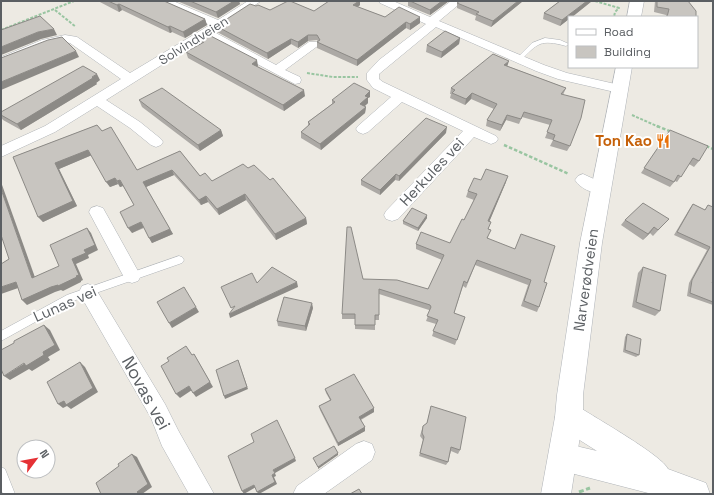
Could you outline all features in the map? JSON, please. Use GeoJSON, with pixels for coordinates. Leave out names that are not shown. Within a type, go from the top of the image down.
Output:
{"type":"FeatureCollection","features":[{"type":"Feature","properties":{"kind":"main road"},"geometry":{"type":"LineString","coordinates":[[634,16],[637,1]]}},
{"type":"Feature","properties":{"kind":"main road","name":"Narverødveien"},"geometry":{"type":"LineString","coordinates":[[556,494],[569,417],[570,395],[591,243],[592,185],[624,68]]}},
{"type":"Feature","properties":{"kind":"main road"},"geometry":{"type":"LineString","coordinates":[[569,417],[638,461],[667,483]]}},
{"type":"Feature","properties":{"kind":"main road"},"geometry":{"type":"LineString","coordinates":[[563,457],[667,483],[695,494]]}},
{"type":"Feature","properties":{"kind":"street"},"geometry":{"type":"LineString","coordinates":[[164,1],[218,24]]}},
{"type":"Feature","properties":{"kind":"street","name":"Solvindveien"},"geometry":{"type":"LineString","coordinates":[[1,152],[50,129],[256,1]]}},
{"type":"Feature","properties":{"kind":"street"},"geometry":{"type":"LineString","coordinates":[[384,1],[518,60],[563,76],[619,89]]}},
{"type":"Feature","properties":{"kind":"street"},"geometry":{"type":"LineString","coordinates":[[372,76],[382,63],[458,1]]}},
{"type":"Feature","properties":{"kind":"street"},"geometry":{"type":"LineString","coordinates":[[205,32],[278,68],[295,80]]}},
{"type":"Feature","properties":{"kind":"street"},"geometry":{"type":"LineString","coordinates":[[1,61],[48,42],[68,39],[73,40],[130,79]]}},
{"type":"Feature","properties":{"kind":"street"},"geometry":{"type":"LineString","coordinates":[[278,68],[312,45]]}},
{"type":"Feature","properties":{"kind":"street","name":"Herkules vei"},"geometry":{"type":"LineString","coordinates":[[372,76],[373,80],[378,85],[491,139]]}},
{"type":"Feature","properties":{"kind":"street"},"geometry":{"type":"LineString","coordinates":[[362,129],[400,96]]}},
{"type":"Feature","properties":{"kind":"street"},"geometry":{"type":"LineString","coordinates":[[97,100],[135,125],[156,142]]}},
{"type":"Feature","properties":{"kind":"street","name":"Herkules vei"},"geometry":{"type":"LineString","coordinates":[[392,215],[472,130]]}},
{"type":"Feature","properties":{"kind":"street"},"geometry":{"type":"LineString","coordinates":[[97,212],[132,276]]}},
{"type":"Feature","properties":{"kind":"street","name":"Novas vei"},"geometry":{"type":"LineString","coordinates":[[88,292],[158,411],[170,438],[202,494]]}},
{"type":"Feature","properties":{"kind":"street"},"geometry":{"type":"LineString","coordinates":[[305,494],[364,452]]}},
{"type":"Feature","properties":{"kind":"lane"},"geometry":{"type":"LineString","coordinates":[[518,60],[534,44],[542,40],[548,38],[566,44]]}},
{"type":"Feature","properties":{"kind":"lane","name":"Lunas vei"},"geometry":{"type":"LineString","coordinates":[[1,336],[57,304],[179,260]]}},
{"type":"Feature","properties":{"kind":"lane"},"geometry":{"type":"LineString","coordinates":[[1,473],[9,494]]}},
{"type":"Feature","properties":{"kind":"path"},"geometry":{"type":"LineString","coordinates":[[1,30],[74,1]]}},
{"type":"Feature","properties":{"kind":"path"},"geometry":{"type":"LineString","coordinates":[[595,1],[619,8],[615,16]]}},
{"type":"Feature","properties":{"kind":"path"},"geometry":{"type":"LineString","coordinates":[[278,68],[323,76],[372,76]]}},
{"type":"Feature","properties":{"kind":"path"},"geometry":{"type":"LineString","coordinates":[[631,114],[679,135]]}},
{"type":"Feature","properties":{"kind":"path"},"geometry":{"type":"LineString","coordinates":[[491,139],[592,185]]}},
{"type":"Feature","properties":{"kind":"path"},"geometry":{"type":"LineString","coordinates":[[699,144],[713,149]]}},
{"type":"Feature","properties":{"kind":"building"},"geometry":{"type":"Polygon","coordinates":[[[108,1],[164,1],[205,19],[183,32],[170,26],[168,27],[119,4],[117,5],[108,1]]]}},
{"type":"Feature","properties":{"kind":"building"},"geometry":{"type":"Polygon","coordinates":[[[190,1],[234,1],[216,12],[190,1]]]}},
{"type":"Feature","properties":{"kind":"building"},"geometry":{"type":"Polygon","coordinates":[[[288,1],[314,11],[329,1],[359,1],[353,5],[385,17],[399,7],[420,17],[410,24],[406,22],[357,60],[317,42],[320,40],[317,35],[308,35],[298,42],[291,39],[267,53],[216,26],[250,4],[256,6],[258,5],[270,10],[288,1]]]}},
{"type":"Feature","properties":{"kind":"building"},"geometry":{"type":"Polygon","coordinates":[[[410,1],[442,1],[430,10],[410,1]]]}},
{"type":"Feature","properties":{"kind":"building"},"geometry":{"type":"Polygon","coordinates":[[[460,1],[518,1],[493,21],[476,14],[479,12],[457,3],[460,1]]]}},
{"type":"Feature","properties":{"kind":"building"},"geometry":{"type":"Polygon","coordinates":[[[560,1],[587,1],[562,20],[544,13],[560,1]]]}},
{"type":"Feature","properties":{"kind":"building"},"geometry":{"type":"Polygon","coordinates":[[[657,1],[688,1],[696,11],[696,16],[667,16],[669,9],[657,7],[657,1]]]}},
{"type":"Feature","properties":{"kind":"building"},"geometry":{"type":"Polygon","coordinates":[[[40,16],[54,29],[38,32],[1,47],[1,30],[40,16]]]}},
{"type":"Feature","properties":{"kind":"building"},"geometry":{"type":"Polygon","coordinates":[[[445,31],[460,38],[442,52],[427,45],[445,31]]]}},
{"type":"Feature","properties":{"kind":"building"},"geometry":{"type":"Polygon","coordinates":[[[205,33],[257,60],[252,64],[304,90],[283,105],[186,52],[204,42],[196,39],[205,33]]]}},
{"type":"Feature","properties":{"kind":"building"},"geometry":{"type":"Polygon","coordinates":[[[62,37],[76,51],[1,82],[1,58],[48,40],[62,37]]]}},
{"type":"Feature","properties":{"kind":"building"},"geometry":{"type":"Polygon","coordinates":[[[493,54],[509,61],[504,65],[566,88],[561,94],[585,100],[581,118],[570,146],[553,140],[555,135],[547,132],[552,120],[524,112],[521,119],[507,115],[502,125],[487,120],[497,104],[472,93],[466,99],[452,93],[455,90],[451,88],[493,54]]]}},
{"type":"Feature","properties":{"kind":"building"},"geometry":{"type":"Polygon","coordinates":[[[83,66],[97,74],[92,77],[93,78],[17,124],[1,115],[1,112],[83,66]]]}},
{"type":"Feature","properties":{"kind":"building"},"geometry":{"type":"Polygon","coordinates":[[[354,83],[370,91],[365,96],[368,97],[360,104],[366,107],[320,144],[301,132],[310,124],[308,122],[335,102],[332,100],[354,83]]]}},
{"type":"Feature","properties":{"kind":"building"},"geometry":{"type":"Polygon","coordinates":[[[162,88],[221,130],[198,145],[139,100],[162,88]]]}},
{"type":"Feature","properties":{"kind":"building"},"geometry":{"type":"Polygon","coordinates":[[[426,118],[447,127],[399,176],[396,174],[380,190],[361,180],[426,118]]]}},
{"type":"Feature","properties":{"kind":"building"},"geometry":{"type":"Polygon","coordinates":[[[97,125],[102,131],[111,127],[137,170],[180,151],[200,176],[205,173],[212,181],[243,164],[248,168],[254,165],[270,180],[273,178],[306,218],[275,234],[245,194],[217,209],[206,196],[199,200],[172,170],[143,182],[170,229],[149,238],[141,222],[128,228],[120,212],[134,205],[120,180],[117,181],[115,178],[106,182],[88,150],[55,163],[73,201],[38,217],[13,157],[97,125]]]}},
{"type":"Feature","properties":{"kind":"building"},"geometry":{"type":"Polygon","coordinates":[[[670,130],[708,146],[699,161],[693,158],[681,177],[678,175],[674,182],[644,168],[670,130]]]}},
{"type":"Feature","properties":{"kind":"building"},"geometry":{"type":"Polygon","coordinates":[[[486,169],[508,176],[488,221],[491,222],[488,229],[491,230],[487,238],[515,249],[521,234],[555,246],[544,282],[547,283],[539,307],[524,301],[531,280],[477,260],[467,283],[464,281],[454,313],[465,317],[457,340],[433,331],[438,320],[427,316],[431,307],[430,305],[379,289],[379,315],[375,315],[375,325],[355,325],[355,314],[342,314],[347,227],[351,227],[363,279],[397,280],[428,289],[444,255],[416,244],[421,232],[450,243],[477,194],[468,191],[474,178],[481,180],[486,169]]]}},
{"type":"Feature","properties":{"kind":"building"},"geometry":{"type":"Polygon","coordinates":[[[1,189],[32,278],[59,266],[50,245],[87,228],[95,245],[84,250],[86,253],[72,259],[79,275],[76,276],[77,277],[22,300],[16,282],[1,287],[1,264],[9,259],[1,235],[1,189]]]}},
{"type":"Feature","properties":{"kind":"building"},"geometry":{"type":"Polygon","coordinates":[[[643,203],[669,219],[658,230],[654,227],[648,234],[625,220],[643,203]]]}},
{"type":"Feature","properties":{"kind":"building"},"geometry":{"type":"Polygon","coordinates":[[[693,204],[705,210],[708,205],[713,207],[713,302],[690,293],[692,280],[710,247],[677,232],[693,204]]]}},
{"type":"Feature","properties":{"kind":"building"},"geometry":{"type":"Polygon","coordinates":[[[412,208],[427,215],[418,228],[403,221],[412,208]]]}},
{"type":"Feature","properties":{"kind":"building"},"geometry":{"type":"Polygon","coordinates":[[[272,267],[297,282],[229,314],[235,306],[231,308],[221,287],[252,273],[257,283],[272,267]]]}},
{"type":"Feature","properties":{"kind":"building"},"geometry":{"type":"Polygon","coordinates":[[[643,267],[666,275],[660,311],[636,302],[643,267]]]}},
{"type":"Feature","properties":{"kind":"building"},"geometry":{"type":"Polygon","coordinates":[[[184,287],[196,307],[169,323],[157,302],[184,287]]]}},
{"type":"Feature","properties":{"kind":"building"},"geometry":{"type":"Polygon","coordinates":[[[284,297],[312,303],[305,326],[277,321],[284,297]]]}},
{"type":"Feature","properties":{"kind":"building"},"geometry":{"type":"Polygon","coordinates":[[[44,325],[55,345],[43,352],[44,355],[26,366],[24,363],[4,376],[1,369],[1,350],[14,343],[14,341],[44,325]]]}},
{"type":"Feature","properties":{"kind":"building"},"geometry":{"type":"Polygon","coordinates":[[[627,334],[641,339],[639,355],[625,350],[627,334]]]}},
{"type":"Feature","properties":{"kind":"building"},"geometry":{"type":"Polygon","coordinates":[[[186,346],[192,355],[194,354],[210,382],[193,393],[189,386],[176,394],[161,366],[169,361],[167,358],[186,346]]]}},
{"type":"Feature","properties":{"kind":"building"},"geometry":{"type":"Polygon","coordinates":[[[238,360],[247,387],[224,396],[216,370],[238,360]]]}},
{"type":"Feature","properties":{"kind":"building"},"geometry":{"type":"Polygon","coordinates":[[[80,362],[93,388],[66,405],[64,401],[58,404],[47,382],[80,362]]]}},
{"type":"Feature","properties":{"kind":"building"},"geometry":{"type":"Polygon","coordinates":[[[354,374],[374,408],[359,417],[365,427],[338,443],[319,406],[331,400],[325,389],[354,374]]]}},
{"type":"Feature","properties":{"kind":"building"},"geometry":{"type":"Polygon","coordinates":[[[431,406],[466,417],[460,450],[451,447],[448,462],[420,453],[424,437],[422,433],[423,426],[427,423],[431,406]]]}},
{"type":"Feature","properties":{"kind":"building"},"geometry":{"type":"Polygon","coordinates":[[[277,420],[295,458],[273,470],[275,473],[272,475],[275,482],[257,492],[254,485],[242,491],[228,456],[254,442],[251,434],[277,420]]]}},
{"type":"Feature","properties":{"kind":"building"},"geometry":{"type":"Polygon","coordinates":[[[334,446],[338,453],[318,467],[313,458],[334,446]]]}},
{"type":"Feature","properties":{"kind":"building"},"geometry":{"type":"Polygon","coordinates":[[[132,454],[148,484],[137,492],[139,494],[101,494],[96,483],[132,454]]]}},
{"type":"Feature","properties":{"kind":"building"},"geometry":{"type":"Polygon","coordinates":[[[359,489],[362,494],[350,494],[359,489]]]}},
{"type":"Feature","properties":{"kind":"place","name":"Ton Kao"},"geometry":{"type":"Point","coordinates":[663,141]}}]}
